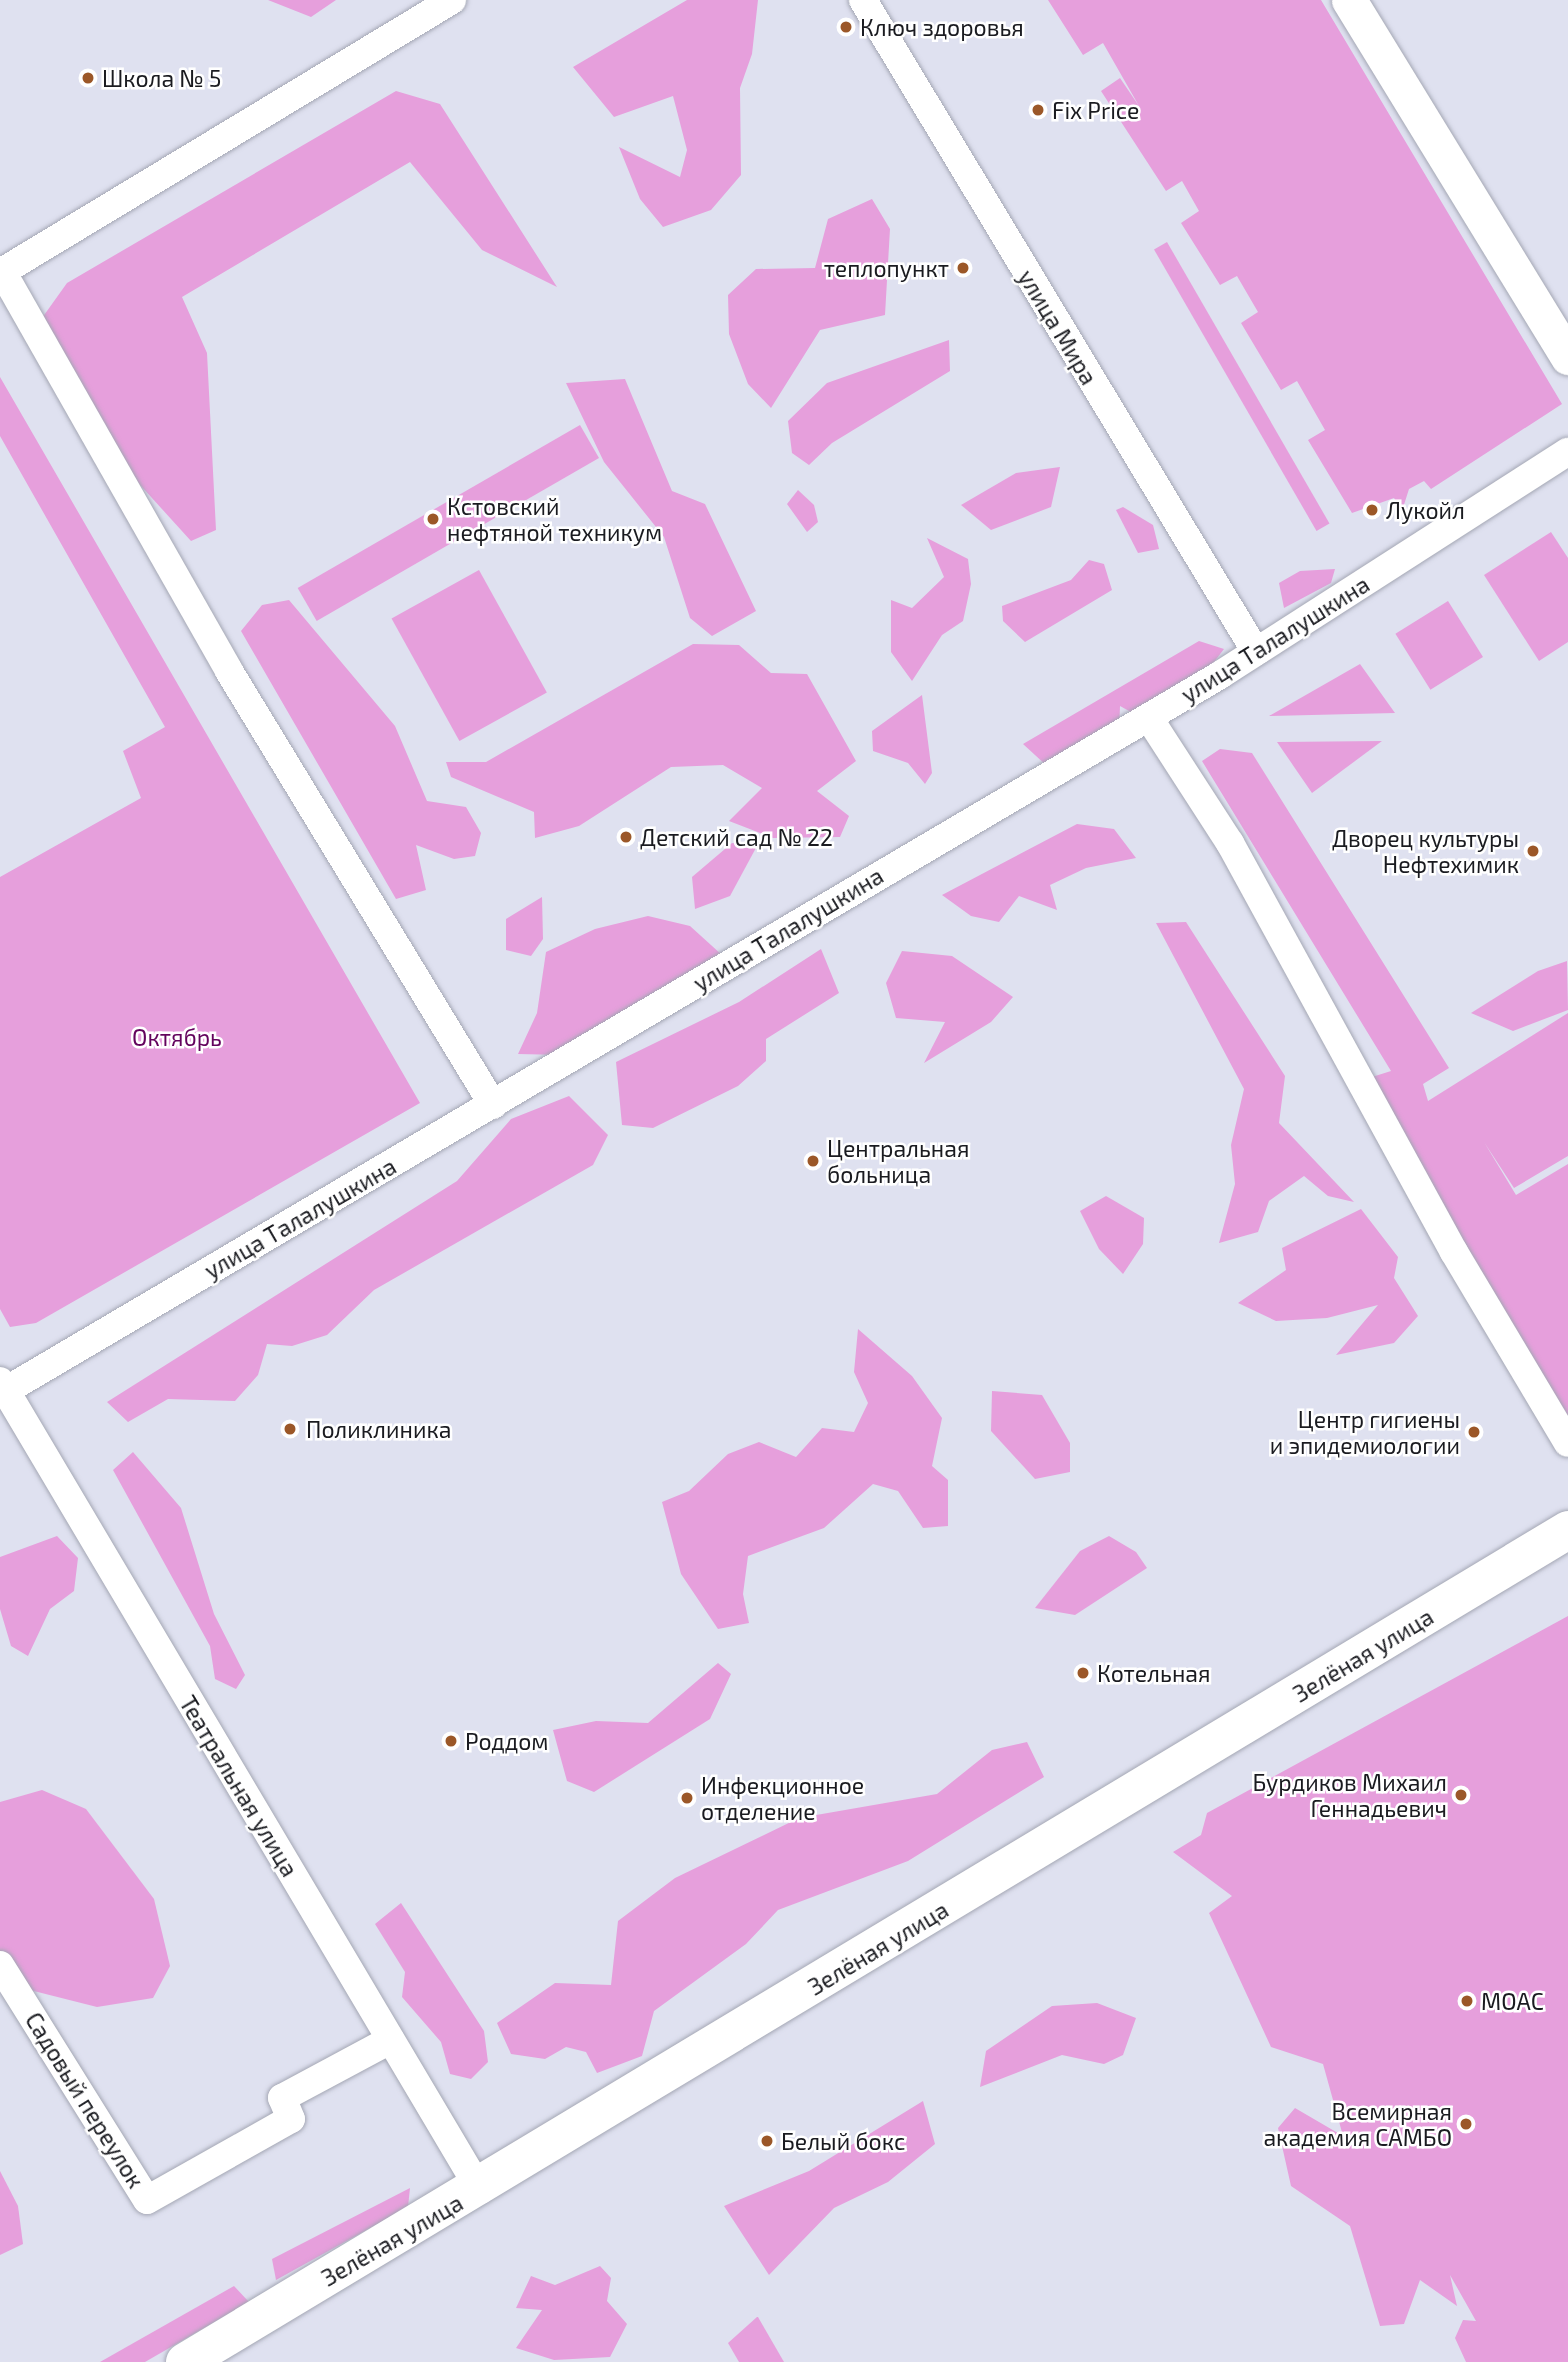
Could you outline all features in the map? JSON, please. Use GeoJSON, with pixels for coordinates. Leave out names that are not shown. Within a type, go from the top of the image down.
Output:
{"type":"FeatureCollection","features":[{"type":"Feature","properties":{"kind":"main road","name":"Зелёная улица"},"geometry":{"type":"LineString","coordinates":[[185,2362],[480,2190],[1568,1530]]}},
{"type":"Feature","properties":{"kind":"street"},"geometry":{"type":"LineString","coordinates":[[452,0],[1,272],[229,671],[493,1105]]}},
{"type":"Feature","properties":{"kind":"street","name":"улица Мира"},"geometry":{"type":"LineString","coordinates":[[863,0],[1256,652]]}},
{"type":"Feature","properties":{"kind":"street"},"geometry":{"type":"LineString","coordinates":[[1350,0],[1568,358]]}},
{"type":"Feature","properties":{"kind":"street","name":"улица Талалушкина"},"geometry":{"type":"LineString","coordinates":[[2,1389],[493,1105],[1149,718],[1568,452]]}},
{"type":"Feature","properties":{"kind":"street"},"geometry":{"type":"LineString","coordinates":[[1149,718],[1230,843],[1454,1252],[1568,1443]]}},
{"type":"Feature","properties":{"kind":"street","name":"Театральная улица"},"geometry":{"type":"LineString","coordinates":[[2,1389],[480,2190]]}},
{"type":"Feature","properties":{"kind":"street","name":"Садовый переулок"},"geometry":{"type":"LineString","coordinates":[[0,1965],[147,2200],[291,2119],[282,2098],[390,2040]]}},
{"type":"Feature","properties":{"kind":"green space"},"geometry":{"type":"Polygon","coordinates":[[[268,0],[336,0],[311,17],[268,0]]]}},
{"type":"Feature","properties":{"kind":"green space"},"geometry":{"type":"Polygon","coordinates":[[[687,0],[758,0],[752,54],[740,88],[741,175],[711,210],[663,227],[640,199],[619,147],[680,177],[687,150],[673,96],[614,117],[573,67],[687,0]]]}},
{"type":"Feature","properties":{"kind":"green space"},"geometry":{"type":"Polygon","coordinates":[[[1048,0],[1321,0],[1562,404],[1431,489],[1424,481],[1409,489],[1402,511],[1394,498],[1352,513],[1308,440],[1325,430],[1297,381],[1281,390],[1241,323],[1258,312],[1237,276],[1220,285],[1181,223],[1199,211],[1182,181],[1166,191],[1101,91],[1120,78],[1139,106],[1103,43],[1083,55],[1048,0]]]}},
{"type":"Feature","properties":{"kind":"green space"},"geometry":{"type":"Polygon","coordinates":[[[396,91],[440,104],[557,287],[482,250],[410,162],[182,297],[207,353],[216,530],[191,541],[122,465],[42,318],[67,283],[396,91]]]}},
{"type":"Feature","properties":{"kind":"green space"},"geometry":{"type":"Polygon","coordinates":[[[872,199],[890,229],[885,315],[820,330],[771,408],[748,384],[729,334],[728,295],[756,269],[815,268],[828,219],[872,199]]]}},
{"type":"Feature","properties":{"kind":"green space"},"geometry":{"type":"Polygon","coordinates":[[[1167,242],[1330,523],[1317,531],[1154,250],[1167,242]]]}},
{"type":"Feature","properties":{"kind":"green space"},"geometry":{"type":"Polygon","coordinates":[[[949,340],[950,371],[832,443],[809,465],[792,453],[788,421],[827,383],[949,340]]]}},
{"type":"Feature","properties":{"kind":"green space","name":"Октябрь"},"geometry":{"type":"Polygon","coordinates":[[[0,377],[420,1103],[36,1323],[10,1327],[0,1309],[0,877],[141,798],[123,751],[165,727],[0,436],[0,377]]]}},
{"type":"Feature","properties":{"kind":"green space"},"geometry":{"type":"Polygon","coordinates":[[[625,379],[672,491],[705,504],[756,611],[712,636],[690,618],[664,537],[604,462],[566,383],[625,379]]]}},
{"type":"Feature","properties":{"kind":"green space"},"geometry":{"type":"Polygon","coordinates":[[[580,425],[599,458],[317,621],[298,588],[580,425]]]}},
{"type":"Feature","properties":{"kind":"green space"},"geometry":{"type":"Polygon","coordinates":[[[1060,467],[1051,507],[991,530],[961,505],[1016,473],[1060,467]]]}},
{"type":"Feature","properties":{"kind":"green space"},"geometry":{"type":"Polygon","coordinates":[[[798,490],[814,505],[818,522],[807,532],[787,504],[798,490]]]}},
{"type":"Feature","properties":{"kind":"green space"},"geometry":{"type":"Polygon","coordinates":[[[1123,507],[1153,525],[1159,549],[1138,553],[1116,510],[1123,507]]]}},
{"type":"Feature","properties":{"kind":"green space"},"geometry":{"type":"Polygon","coordinates":[[[1551,532],[1568,558],[1568,642],[1539,661],[1484,575],[1551,532]]]}},
{"type":"Feature","properties":{"kind":"green space"},"geometry":{"type":"Polygon","coordinates":[[[927,538],[968,559],[971,584],[963,621],[942,635],[912,681],[891,652],[891,600],[912,608],[944,577],[927,538]]]}},
{"type":"Feature","properties":{"kind":"green space"},"geometry":{"type":"Polygon","coordinates":[[[1089,560],[1104,564],[1112,590],[1025,642],[1003,621],[1002,606],[1071,580],[1089,560]]]}},
{"type":"Feature","properties":{"kind":"green space"},"geometry":{"type":"Polygon","coordinates":[[[1335,569],[1331,583],[1284,608],[1279,583],[1300,571],[1335,569]]]}},
{"type":"Feature","properties":{"kind":"green space"},"geometry":{"type":"Polygon","coordinates":[[[479,570],[547,692],[459,741],[392,618],[479,570]]]}},
{"type":"Feature","properties":{"kind":"green space"},"geometry":{"type":"Polygon","coordinates":[[[289,600],[395,726],[427,801],[466,807],[481,833],[475,856],[454,859],[416,845],[426,890],[396,899],[241,631],[262,605],[289,600]]]}},
{"type":"Feature","properties":{"kind":"green space"},"geometry":{"type":"Polygon","coordinates":[[[1448,601],[1483,657],[1430,690],[1395,634],[1448,601]]]}},
{"type":"Feature","properties":{"kind":"green space"},"geometry":{"type":"Polygon","coordinates":[[[1199,641],[1224,649],[1204,675],[1140,717],[1120,706],[1119,733],[1047,766],[1023,744],[1199,641]]]}},
{"type":"Feature","properties":{"kind":"green space"},"geometry":{"type":"Polygon","coordinates":[[[693,644],[739,645],[771,673],[807,674],[856,761],[817,791],[849,816],[840,837],[773,838],[729,821],[762,788],[723,765],[671,767],[579,826],[535,838],[534,812],[451,777],[446,762],[486,762],[693,644]]]}},
{"type":"Feature","properties":{"kind":"green space"},"geometry":{"type":"Polygon","coordinates":[[[1360,664],[1395,713],[1269,716],[1360,664]]]}},
{"type":"Feature","properties":{"kind":"green space"},"geometry":{"type":"Polygon","coordinates":[[[922,695],[932,773],[925,784],[908,763],[873,751],[872,731],[922,695]]]}},
{"type":"Feature","properties":{"kind":"green space"},"geometry":{"type":"Polygon","coordinates":[[[1382,741],[1312,793],[1277,742],[1382,741]]]}},
{"type":"Feature","properties":{"kind":"green space"},"geometry":{"type":"Polygon","coordinates":[[[1220,749],[1252,753],[1449,1068],[1423,1084],[1428,1101],[1568,1013],[1568,1156],[1514,1188],[1484,1142],[1516,1195],[1568,1164],[1568,1421],[1394,1123],[1372,1077],[1391,1071],[1202,761],[1220,749]]]}},
{"type":"Feature","properties":{"kind":"green space"},"geometry":{"type":"Polygon","coordinates":[[[1077,824],[1114,829],[1136,858],[1086,868],[1050,885],[1057,910],[1019,896],[999,922],[971,916],[942,895],[1077,824]]]}},
{"type":"Feature","properties":{"kind":"green space"},"geometry":{"type":"Polygon","coordinates":[[[732,843],[757,846],[730,896],[695,909],[692,877],[732,843]]]}},
{"type":"Feature","properties":{"kind":"green space"},"geometry":{"type":"Polygon","coordinates":[[[542,897],[543,939],[531,956],[506,950],[506,919],[542,897]]]}},
{"type":"Feature","properties":{"kind":"green space"},"geometry":{"type":"Polygon","coordinates":[[[648,916],[690,926],[722,955],[563,1055],[518,1054],[537,1013],[546,952],[595,929],[648,916]]]}},
{"type":"Feature","properties":{"kind":"green space"},"geometry":{"type":"Polygon","coordinates":[[[1186,922],[1285,1076],[1279,1123],[1354,1202],[1328,1196],[1304,1176],[1269,1201],[1258,1232],[1219,1243],[1235,1184],[1231,1145],[1244,1089],[1156,923],[1186,922]]]}},
{"type":"Feature","properties":{"kind":"green space"},"geometry":{"type":"Polygon","coordinates":[[[821,949],[839,993],[766,1039],[766,1061],[738,1086],[653,1128],[622,1125],[616,1062],[739,1002],[821,949]]]}},
{"type":"Feature","properties":{"kind":"green space"},"geometry":{"type":"Polygon","coordinates":[[[902,951],[952,956],[1013,997],[991,1022],[924,1063],[945,1022],[896,1018],[886,983],[902,951]]]}},
{"type":"Feature","properties":{"kind":"green space"},"geometry":{"type":"Polygon","coordinates":[[[1567,961],[1568,1010],[1513,1031],[1471,1013],[1538,971],[1567,961]]]}},
{"type":"Feature","properties":{"kind":"green space"},"geometry":{"type":"Polygon","coordinates":[[[569,1096],[608,1135],[593,1165],[374,1290],[327,1335],[292,1346],[267,1344],[258,1375],[235,1401],[168,1399],[128,1422],[107,1402],[457,1181],[511,1119],[569,1096]]]}},
{"type":"Feature","properties":{"kind":"green space"},"geometry":{"type":"Polygon","coordinates":[[[1106,1196],[1144,1218],[1143,1244],[1123,1274],[1099,1249],[1080,1211],[1106,1196]]]}},
{"type":"Feature","properties":{"kind":"green space"},"geometry":{"type":"Polygon","coordinates":[[[1361,1209],[1398,1257],[1394,1278],[1418,1316],[1394,1343],[1336,1355],[1378,1305],[1327,1318],[1276,1321],[1238,1303],[1286,1270],[1282,1248],[1361,1209]]]}},
{"type":"Feature","properties":{"kind":"green space"},"geometry":{"type":"Polygon","coordinates":[[[858,1329],[912,1376],[942,1418],[932,1466],[948,1480],[948,1526],[923,1528],[898,1491],[873,1484],[824,1528],[748,1556],[743,1594],[749,1623],[718,1629],[681,1574],[662,1502],[689,1491],[728,1454],[759,1442],[796,1457],[822,1428],[854,1432],[868,1403],[854,1372],[858,1329]]]}},
{"type":"Feature","properties":{"kind":"green space"},"geometry":{"type":"Polygon","coordinates":[[[992,1391],[1042,1395],[1070,1443],[1070,1472],[1035,1479],[991,1431],[992,1391]]]}},
{"type":"Feature","properties":{"kind":"green space"},"geometry":{"type":"Polygon","coordinates":[[[133,1452],[181,1508],[214,1614],[245,1675],[236,1689],[215,1679],[210,1646],[113,1470],[133,1452]]]}},
{"type":"Feature","properties":{"kind":"green space"},"geometry":{"type":"Polygon","coordinates":[[[57,1536],[78,1558],[74,1591],[50,1609],[28,1656],[11,1646],[0,1609],[0,1557],[57,1536]]]}},
{"type":"Feature","properties":{"kind":"green space"},"geometry":{"type":"Polygon","coordinates":[[[1109,1536],[1136,1552],[1147,1568],[1075,1615],[1035,1608],[1080,1551],[1109,1536]]]}},
{"type":"Feature","properties":{"kind":"green space","name":"Всемирная академия САМБО"},"geometry":{"type":"Polygon","coordinates":[[[1568,1616],[1568,2362],[1466,2362],[1455,2338],[1463,2320],[1476,2321],[1450,2275],[1457,2306],[1420,2280],[1404,2324],[1380,2326],[1350,2226],[1291,2186],[1278,2128],[1295,2108],[1343,2136],[1323,2064],[1271,2047],[1209,1913],[1232,1896],[1173,1852],[1201,1835],[1207,1813],[1568,1616]]]}},
{"type":"Feature","properties":{"kind":"green space"},"geometry":{"type":"Polygon","coordinates":[[[718,1663],[731,1674],[710,1719],[594,1792],[567,1781],[553,1730],[596,1721],[648,1723],[718,1663]]]}},
{"type":"Feature","properties":{"kind":"green space"},"geometry":{"type":"Polygon","coordinates":[[[1027,1742],[1044,1777],[908,1861],[778,1910],[746,1944],[654,2011],[642,2056],[597,2073],[586,2052],[566,2047],[545,2059],[511,2054],[497,2023],[555,1983],[611,1985],[618,1921],[675,1878],[799,1818],[937,1794],[992,1750],[1027,1742]]]}},
{"type":"Feature","properties":{"kind":"green space"},"geometry":{"type":"Polygon","coordinates":[[[42,1790],[86,1809],[154,1899],[170,1966],[153,1998],[97,2007],[14,1986],[0,1975],[0,1802],[42,1790]]]}},
{"type":"Feature","properties":{"kind":"green space"},"geometry":{"type":"Polygon","coordinates":[[[401,1903],[484,2031],[488,2062],[471,2079],[450,2074],[441,2042],[402,1997],[405,1972],[375,1924],[401,1903]]]}},
{"type":"Feature","properties":{"kind":"green space"},"geometry":{"type":"Polygon","coordinates":[[[1097,2003],[1136,2018],[1123,2055],[1104,2064],[1062,2055],[980,2087],[986,2051],[1052,2006],[1097,2003]]]}},
{"type":"Feature","properties":{"kind":"green space"},"geometry":{"type":"Polygon","coordinates":[[[923,2101],[935,2144],[888,2182],[834,2208],[769,2275],[724,2206],[809,2171],[923,2101]]]}},
{"type":"Feature","properties":{"kind":"green space"},"geometry":{"type":"Polygon","coordinates":[[[0,2171],[18,2206],[23,2244],[0,2255],[0,2171]]]}},
{"type":"Feature","properties":{"kind":"green space"},"geometry":{"type":"Polygon","coordinates":[[[410,2188],[408,2207],[276,2280],[272,2259],[410,2188]]]}},
{"type":"Feature","properties":{"kind":"green space"},"geometry":{"type":"Polygon","coordinates":[[[600,2266],[611,2278],[607,2301],[627,2324],[610,2357],[554,2360],[516,2348],[542,2310],[516,2308],[531,2276],[555,2285],[600,2266]]]}},
{"type":"Feature","properties":{"kind":"green space"},"geometry":{"type":"Polygon","coordinates":[[[234,2286],[249,2302],[145,2362],[100,2362],[234,2286]]]}},
{"type":"Feature","properties":{"kind":"green space"},"geometry":{"type":"Polygon","coordinates":[[[757,2317],[784,2362],[739,2362],[728,2343],[757,2317]]]}},
{"type":"Feature","properties":{"kind":"place","name":"Ключ здоровья"},"geometry":{"type":"Point","coordinates":[846,27]}},
{"type":"Feature","properties":{"kind":"place","name":"Школа № 5"},"geometry":{"type":"Point","coordinates":[88,78]}},
{"type":"Feature","properties":{"kind":"place","name":"Fix Price"},"geometry":{"type":"Point","coordinates":[1038,110]}},
{"type":"Feature","properties":{"kind":"place","name":"теплопункт"},"geometry":{"type":"Point","coordinates":[963,268]}},
{"type":"Feature","properties":{"kind":"place","name":"Лукойл"},"geometry":{"type":"Point","coordinates":[1372,510]}},
{"type":"Feature","properties":{"kind":"place","name":"Кстовский нефтяной техникум"},"geometry":{"type":"Point","coordinates":[433,519]}},
{"type":"Feature","properties":{"kind":"place","name":"Детский сад № 22"},"geometry":{"type":"Point","coordinates":[626,837]}},
{"type":"Feature","properties":{"kind":"place","name":"Дворец культуры Нефтехимик"},"geometry":{"type":"Point","coordinates":[1533,851]}},
{"type":"Feature","properties":{"kind":"place","name":"Центральная больница"},"geometry":{"type":"Point","coordinates":[813,1161]}},
{"type":"Feature","properties":{"kind":"place","name":"Поликлиника"},"geometry":{"type":"Point","coordinates":[290,1429]}},
{"type":"Feature","properties":{"kind":"place","name":"Центр гигиены и эпидемиологии"},"geometry":{"type":"Point","coordinates":[1474,1432]}},
{"type":"Feature","properties":{"kind":"place","name":"Котельная"},"geometry":{"type":"Point","coordinates":[1083,1673]}},
{"type":"Feature","properties":{"kind":"place","name":"Роддом"},"geometry":{"type":"Point","coordinates":[451,1741]}},
{"type":"Feature","properties":{"kind":"place","name":"Бурдиков Михаил Геннадьевич"},"geometry":{"type":"Point","coordinates":[1461,1795]}},
{"type":"Feature","properties":{"kind":"place","name":"Инфекционное отделение"},"geometry":{"type":"Point","coordinates":[687,1798]}},
{"type":"Feature","properties":{"kind":"place","name":"МОАС"},"geometry":{"type":"Point","coordinates":[1467,2001]}},
{"type":"Feature","properties":{"kind":"place","name":"Всемирная академия САМБО"},"geometry":{"type":"Point","coordinates":[1466,2124]}},
{"type":"Feature","properties":{"kind":"place","name":"Белый бокс"},"geometry":{"type":"Point","coordinates":[767,2141]}}]}
